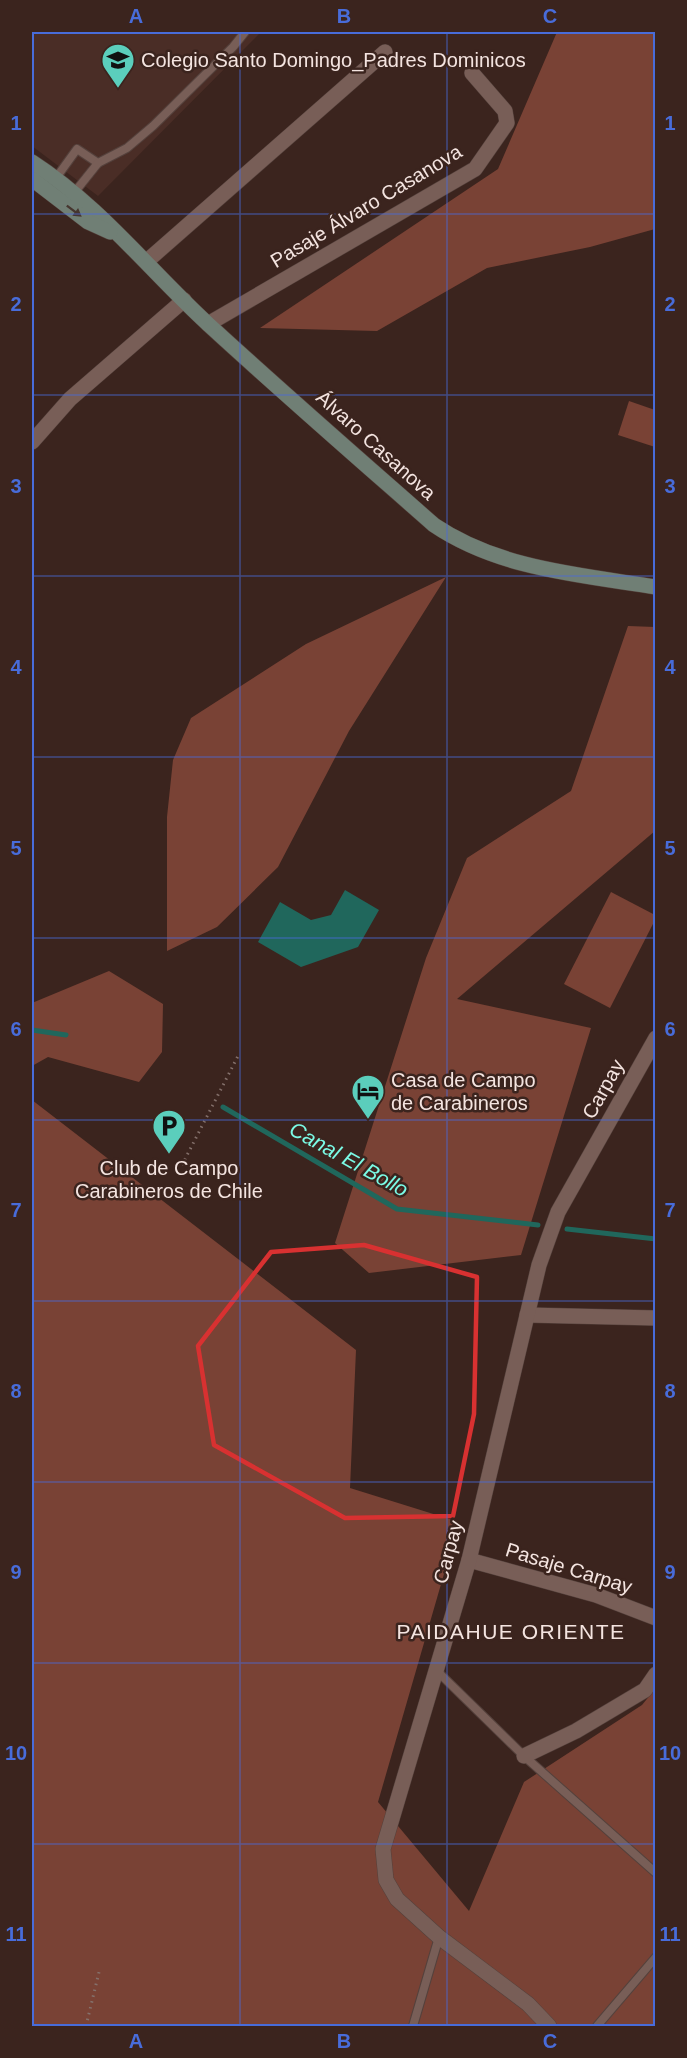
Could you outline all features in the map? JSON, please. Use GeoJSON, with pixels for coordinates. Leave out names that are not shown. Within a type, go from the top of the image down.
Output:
{"type":"FeatureCollection","features":[{"type":"Feature","properties":{"kind":"street"},"geometry":{"type":"LineString","coordinates":[[147,261],[385,52]]}},
{"type":"Feature","properties":{"kind":"street","name":"Pasaje Álvaro Casanova"},"geometry":{"type":"LineString","coordinates":[[208,324],[475,169],[507,123],[506,111],[472,73]]}},
{"type":"Feature","properties":{"kind":"street","name":"Álvaro Casanova"},"geometry":{"type":"LineString","coordinates":[[32,162],[74,193],[147,261],[208,324],[434,525],[459,542],[499,557],[536,566],[656,587]]}},
{"type":"Feature","properties":{"kind":"street","name":"Álvaro Casanova"},"geometry":{"type":"LineString","coordinates":[[32,179],[88,222],[121,237]]}},
{"type":"Feature","properties":{"kind":"street"},"geometry":{"type":"LineString","coordinates":[[32,442],[70,399],[184,300]]}},
{"type":"Feature","properties":{"kind":"street","name":"Carpay"},"geometry":{"type":"LineString","coordinates":[[549,2026],[528,2004],[439,1937],[397,1899],[386,1880],[382,1859],[469,1560],[539,1264],[558,1212],[656,1038]]}},
{"type":"Feature","properties":{"kind":"street"},"geometry":{"type":"LineString","coordinates":[[527,1315],[656,1318]]}},
{"type":"Feature","properties":{"kind":"street","name":"Pasaje Carpay"},"geometry":{"type":"LineString","coordinates":[[469,1560],[596,1595],[656,1618]]}},
{"type":"Feature","properties":{"kind":"street"},"geometry":{"type":"LineString","coordinates":[[524,1756],[576,1731],[645,1690],[656,1674]]}},
{"type":"Feature","properties":{"kind":"lane"},"geometry":{"type":"LineString","coordinates":[[74,193],[98,163],[127,148],[153,126],[233,47],[244,32]]}},
{"type":"Feature","properties":{"kind":"lane"},"geometry":{"type":"LineString","coordinates":[[32,179],[56,178],[77,149],[98,163]]}},
{"type":"Feature","properties":{"kind":"lane"},"geometry":{"type":"LineString","coordinates":[[436,1670],[524,1756],[656,1873]]}},
{"type":"Feature","properties":{"kind":"lane"},"geometry":{"type":"LineString","coordinates":[[412,2026],[439,1937]]}},
{"type":"Feature","properties":{"kind":"lane"},"geometry":{"type":"LineString","coordinates":[[597,2026],[656,1957]]}},
{"type":"Feature","properties":{"kind":"path"},"geometry":{"type":"LineString","coordinates":[[182,1165],[238,1056]]}},
{"type":"Feature","properties":{"kind":"path"},"geometry":{"type":"LineString","coordinates":[[86,2026],[100,1968]]}},
{"type":"Feature","properties":{"kind":"highlighted area"},"geometry":{"type":"Polygon","coordinates":[[[364,1245],[477,1277],[474,1414],[453,1516],[345,1518],[214,1445],[198,1346],[271,1252],[364,1245]]]}},
{"type":"Feature","properties":{"kind":"shaded area","name":"Colegio Santo Domingo_Padres Dominicos"},"geometry":{"type":"Polygon","coordinates":[[[32,32],[261,32],[98,196],[32,146],[32,32]]]}},
{"type":"Feature","properties":{"kind":"shaded area"},"geometry":{"type":"Polygon","coordinates":[[[557,32],[655,32],[655,229],[590,247],[487,268],[377,331],[260,328],[498,169],[557,32]]]}},
{"type":"Feature","properties":{"kind":"shaded area"},"geometry":{"type":"Polygon","coordinates":[[[629,401],[655,410],[655,447],[618,435],[629,401]]]}},
{"type":"Feature","properties":{"kind":"shaded area"},"geometry":{"type":"Polygon","coordinates":[[[446,577],[349,731],[278,867],[217,927],[167,951],[167,817],[173,760],[191,718],[306,644],[446,577]]]}},
{"type":"Feature","properties":{"kind":"shaded area"},"geometry":{"type":"Polygon","coordinates":[[[628,626],[655,627],[655,831],[457,999],[591,1028],[521,1255],[369,1273],[335,1243],[426,958],[467,858],[571,791],[628,626]]]}},
{"type":"Feature","properties":{"kind":"shaded area"},"geometry":{"type":"Polygon","coordinates":[[[611,892],[655,915],[656,918],[610,1008],[564,984],[611,892]]]}},
{"type":"Feature","properties":{"kind":"shaded area"},"geometry":{"type":"Polygon","coordinates":[[[109,971],[163,1004],[162,1052],[139,1082],[48,1057],[32,1066],[32,1003],[109,971]]]}},
{"type":"Feature","properties":{"kind":"shaded area"},"geometry":{"type":"Polygon","coordinates":[[[32,1100],[356,1350],[350,1488],[459,1522],[378,1802],[469,1911],[524,1782],[642,1705],[655,1689],[655,2026],[32,2026],[32,1100]]]}},
{"type":"Feature","properties":{"kind":"water"},"geometry":{"type":"Polygon","coordinates":[[[345,890],[379,910],[358,947],[301,967],[258,942],[280,902],[311,920],[331,915],[345,890]]]}},
{"type":"Feature","properties":{"kind":"waterway","name":"Canal El Bollo"},"geometry":{"type":"LineString","coordinates":[[32,1030],[66,1035]]}},
{"type":"Feature","properties":{"kind":"waterway","name":"Canal El Bollo"},"geometry":{"type":"LineString","coordinates":[[223,1107],[397,1209],[538,1225]]}},
{"type":"Feature","properties":{"kind":"waterway","name":"Canal El Bollo"},"geometry":{"type":"LineString","coordinates":[[567,1229],[656,1239]]}},
{"type":"Feature","properties":{"kind":"place","name":"Colegio Santo Domingo_Padres Dominicos"},"geometry":{"type":"Point","coordinates":[118,89]}},
{"type":"Feature","properties":{"kind":"place","name":"Casa de Campo de Carabineros"},"geometry":{"type":"Point","coordinates":[368,1120]}},
{"type":"Feature","properties":{"kind":"place","name":"Club de Campo Carabineros de Chile"},"geometry":{"type":"Point","coordinates":[169,1155]}},
{"type":"Feature","properties":{"kind":"district","name":"PAIDAHUE ORIENTE"},"geometry":{"type":"Point","coordinates":[511,1631]}}]}
